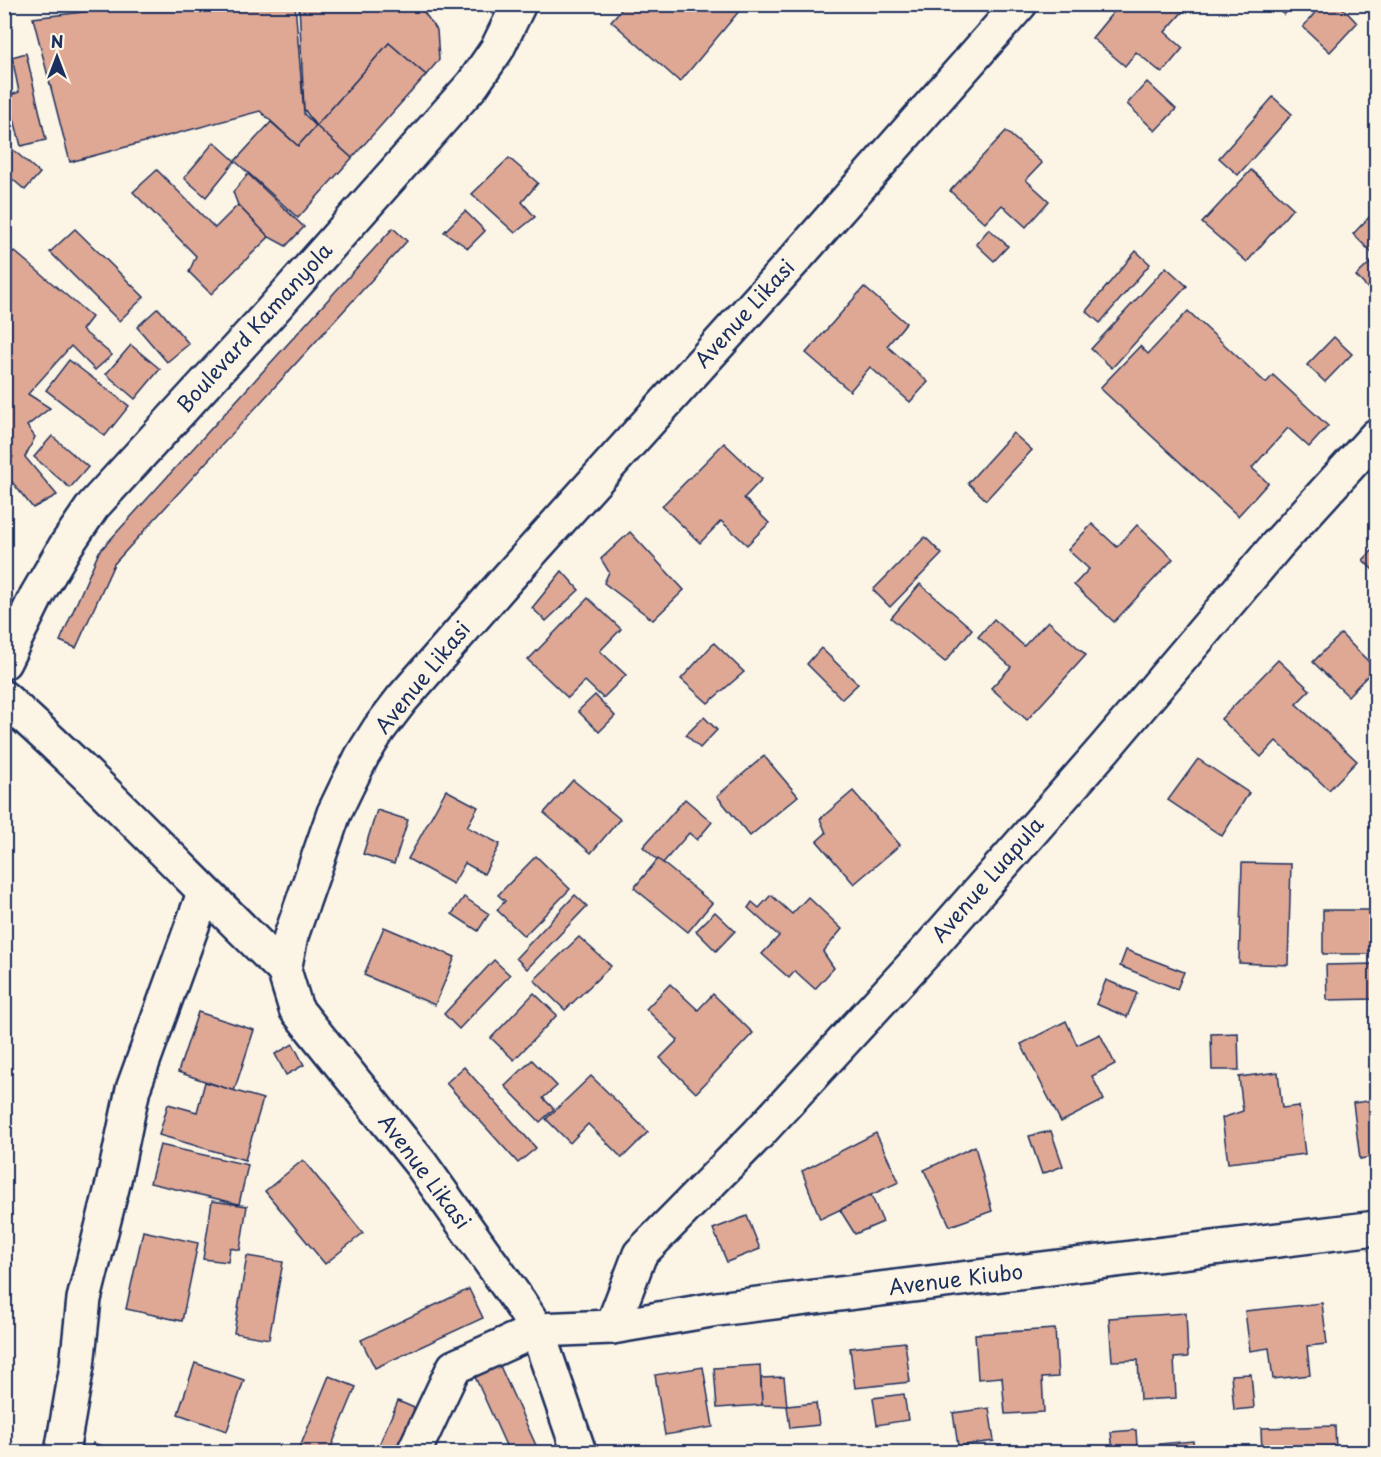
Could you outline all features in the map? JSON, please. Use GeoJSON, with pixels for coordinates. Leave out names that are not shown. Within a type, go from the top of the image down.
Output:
{"type":"FeatureCollection","features":[{"type":"Feature","properties":{"kind":"street","name":"Boulevard Kamanyola"},"geometry":{"type":"LineString","coordinates":[[4,662],[37,595],[65,547],[93,506],[269,314],[473,84],[497,49],[519,4]]}},
{"type":"Feature","properties":{"kind":"street","name":"Avenue Likasi"},"geometry":{"type":"LineString","coordinates":[[579,1452],[537,1330],[421,1164],[296,1009],[284,970],[291,936],[334,813],[362,756],[380,729],[506,580],[1020,4]]}},
{"type":"Feature","properties":{"kind":"street","name":"Avenue Luapula"},"geometry":{"type":"LineString","coordinates":[[612,1327],[640,1254],[758,1134],[931,946],[1104,749],[1277,545],[1377,436]]}},
{"type":"Feature","properties":{"kind":"street"},"geometry":{"type":"LineString","coordinates":[[4,698],[68,754],[204,893],[284,970]]}},
{"type":"Feature","properties":{"kind":"street"},"geometry":{"type":"LineString","coordinates":[[62,1452],[77,1366],[84,1299],[114,1180],[133,1089],[204,893]]}},
{"type":"Feature","properties":{"kind":"street","name":"Avenue Kiubo"},"geometry":{"type":"LineString","coordinates":[[537,1330],[612,1327],[717,1309],[1377,1228]]}},
{"type":"Feature","properties":{"kind":"street"},"geometry":{"type":"LineString","coordinates":[[414,1452],[454,1367],[537,1330]]}},
{"type":"Feature","properties":{"kind":"building"},"geometry":{"type":"Polygon","coordinates":[[[150,4],[295,4],[304,114],[316,126],[298,146],[260,111],[70,162],[33,18],[150,4]]]}},
{"type":"Feature","properties":{"kind":"building"},"geometry":{"type":"Polygon","coordinates":[[[299,4],[418,4],[437,30],[439,60],[426,75],[389,43],[316,126],[304,109],[299,4]]]}},
{"type":"Feature","properties":{"kind":"building"},"geometry":{"type":"Polygon","coordinates":[[[626,4],[745,4],[680,82],[611,21],[626,4]]]}},
{"type":"Feature","properties":{"kind":"building"},"geometry":{"type":"Polygon","coordinates":[[[1120,4],[1179,4],[1185,9],[1165,32],[1183,48],[1162,73],[1136,52],[1125,66],[1092,38],[1120,4]]]}},
{"type":"Feature","properties":{"kind":"building"},"geometry":{"type":"Polygon","coordinates":[[[1272,4],[1293,4],[1284,15],[1272,4]]]}},
{"type":"Feature","properties":{"kind":"building"},"geometry":{"type":"Polygon","coordinates":[[[1322,4],[1339,4],[1357,23],[1330,52],[1303,27],[1322,4]]]}},
{"type":"Feature","properties":{"kind":"building"},"geometry":{"type":"Polygon","coordinates":[[[389,43],[426,75],[352,158],[316,126],[389,43]]]}},
{"type":"Feature","properties":{"kind":"building"},"geometry":{"type":"Polygon","coordinates":[[[26,53],[46,140],[21,146],[8,96],[19,92],[12,57],[26,53]]]}},
{"type":"Feature","properties":{"kind":"building"},"geometry":{"type":"Polygon","coordinates":[[[1147,82],[1176,109],[1155,131],[1127,104],[1147,82]]]}},
{"type":"Feature","properties":{"kind":"building"},"geometry":{"type":"Polygon","coordinates":[[[1273,97],[1292,114],[1238,175],[1219,158],[1273,97]]]}},
{"type":"Feature","properties":{"kind":"building"},"geometry":{"type":"Polygon","coordinates":[[[271,122],[298,146],[316,126],[352,158],[298,218],[235,161],[271,122]]]}},
{"type":"Feature","properties":{"kind":"building"},"geometry":{"type":"Polygon","coordinates":[[[1006,131],[1042,163],[1026,180],[1049,201],[1026,227],[1002,205],[985,223],[950,191],[1006,131]]]}},
{"type":"Feature","properties":{"kind":"building"},"geometry":{"type":"Polygon","coordinates":[[[4,142],[40,173],[25,190],[4,172],[4,142]]]}},
{"type":"Feature","properties":{"kind":"building"},"geometry":{"type":"Polygon","coordinates":[[[214,142],[235,161],[206,197],[184,178],[214,142]]]}},
{"type":"Feature","properties":{"kind":"building"},"geometry":{"type":"Polygon","coordinates":[[[509,158],[538,183],[522,202],[535,217],[515,233],[472,194],[509,158]]]}},
{"type":"Feature","properties":{"kind":"building"},"geometry":{"type":"Polygon","coordinates":[[[157,170],[215,228],[238,205],[269,237],[211,294],[189,272],[196,256],[133,192],[157,170]]]}},
{"type":"Feature","properties":{"kind":"building"},"geometry":{"type":"Polygon","coordinates":[[[1251,170],[1293,208],[1247,262],[1202,223],[1251,170]]]}},
{"type":"Feature","properties":{"kind":"building"},"geometry":{"type":"Polygon","coordinates":[[[248,174],[304,227],[286,246],[269,237],[238,205],[233,192],[248,174]]]}},
{"type":"Feature","properties":{"kind":"building"},"geometry":{"type":"Polygon","coordinates":[[[1376,210],[1376,257],[1353,234],[1376,210]]]}},
{"type":"Feature","properties":{"kind":"building"},"geometry":{"type":"Polygon","coordinates":[[[465,211],[485,231],[468,248],[444,232],[465,211]]]}},
{"type":"Feature","properties":{"kind":"building"},"geometry":{"type":"Polygon","coordinates":[[[393,228],[407,241],[114,564],[76,648],[60,641],[99,552],[393,228]]]}},
{"type":"Feature","properties":{"kind":"building"},"geometry":{"type":"Polygon","coordinates":[[[75,229],[144,297],[119,321],[50,252],[75,229]]]}},
{"type":"Feature","properties":{"kind":"building"},"geometry":{"type":"Polygon","coordinates":[[[989,229],[1008,246],[994,261],[976,244],[989,229]]]}},
{"type":"Feature","properties":{"kind":"building"},"geometry":{"type":"Polygon","coordinates":[[[14,251],[92,317],[82,330],[112,355],[95,370],[71,346],[28,394],[50,408],[27,426],[35,437],[25,457],[57,495],[33,508],[4,472],[4,464],[13,457],[4,450],[4,263],[14,251]]]}},
{"type":"Feature","properties":{"kind":"building"},"geometry":{"type":"Polygon","coordinates":[[[1136,251],[1150,264],[1100,323],[1086,311],[1136,251]]]}},
{"type":"Feature","properties":{"kind":"building"},"geometry":{"type":"Polygon","coordinates":[[[1376,257],[1376,297],[1356,276],[1376,257]]]}},
{"type":"Feature","properties":{"kind":"building"},"geometry":{"type":"Polygon","coordinates":[[[1166,267],[1187,286],[1112,368],[1091,349],[1166,267]]]}},
{"type":"Feature","properties":{"kind":"building"},"geometry":{"type":"Polygon","coordinates":[[[864,287],[906,323],[887,346],[928,382],[910,402],[870,367],[850,391],[806,353],[864,287]]]}},
{"type":"Feature","properties":{"kind":"building"},"geometry":{"type":"Polygon","coordinates":[[[158,308],[189,344],[167,362],[137,327],[158,308]]]}},
{"type":"Feature","properties":{"kind":"building"},"geometry":{"type":"Polygon","coordinates":[[[1188,311],[1266,383],[1273,375],[1328,426],[1309,447],[1288,428],[1252,468],[1268,483],[1238,516],[1100,388],[1140,346],[1148,354],[1188,311]]]}},
{"type":"Feature","properties":{"kind":"building"},"geometry":{"type":"Polygon","coordinates":[[[1334,337],[1352,354],[1325,382],[1307,365],[1334,337]]]}},
{"type":"Feature","properties":{"kind":"building"},"geometry":{"type":"Polygon","coordinates":[[[131,345],[160,369],[135,399],[106,374],[131,345]]]}},
{"type":"Feature","properties":{"kind":"building"},"geometry":{"type":"Polygon","coordinates":[[[69,360],[129,406],[105,436],[46,390],[69,360]]]}},
{"type":"Feature","properties":{"kind":"building"},"geometry":{"type":"Polygon","coordinates":[[[1013,433],[1032,450],[986,500],[968,483],[1013,433]]]}},
{"type":"Feature","properties":{"kind":"building"},"geometry":{"type":"Polygon","coordinates":[[[52,436],[88,467],[70,488],[34,457],[52,436]]]}},
{"type":"Feature","properties":{"kind":"building"},"geometry":{"type":"Polygon","coordinates":[[[724,443],[762,479],[744,498],[769,523],[747,545],[721,521],[700,543],[662,506],[724,443]]]}},
{"type":"Feature","properties":{"kind":"building"},"geometry":{"type":"Polygon","coordinates":[[[1092,524],[1117,547],[1137,525],[1173,559],[1114,622],[1074,585],[1089,569],[1068,550],[1092,524]]]}},
{"type":"Feature","properties":{"kind":"building"},"geometry":{"type":"Polygon","coordinates":[[[630,532],[684,590],[653,620],[604,583],[609,572],[601,559],[630,532]]]}},
{"type":"Feature","properties":{"kind":"building"},"geometry":{"type":"Polygon","coordinates":[[[925,537],[942,554],[890,607],[873,590],[925,537]]]}},
{"type":"Feature","properties":{"kind":"building"},"geometry":{"type":"Polygon","coordinates":[[[1376,547],[1376,573],[1363,560],[1376,547]]]}},
{"type":"Feature","properties":{"kind":"building"},"geometry":{"type":"Polygon","coordinates":[[[562,571],[579,590],[546,621],[532,608],[562,571]]]}},
{"type":"Feature","properties":{"kind":"building"},"geometry":{"type":"Polygon","coordinates":[[[920,584],[972,629],[945,662],[891,618],[920,584]]]}},
{"type":"Feature","properties":{"kind":"building"},"geometry":{"type":"Polygon","coordinates":[[[588,598],[621,629],[600,651],[626,675],[603,698],[585,681],[568,698],[528,660],[588,598]]]}},
{"type":"Feature","properties":{"kind":"building"},"geometry":{"type":"Polygon","coordinates":[[[994,619],[1024,646],[1048,621],[1086,655],[1027,720],[991,688],[1011,667],[978,637],[994,619]]]}},
{"type":"Feature","properties":{"kind":"building"},"geometry":{"type":"Polygon","coordinates":[[[1341,634],[1375,668],[1348,696],[1313,662],[1341,634]]]}},
{"type":"Feature","properties":{"kind":"building"},"geometry":{"type":"Polygon","coordinates":[[[714,643],[744,672],[708,703],[681,679],[714,643]]]}},
{"type":"Feature","properties":{"kind":"building"},"geometry":{"type":"Polygon","coordinates":[[[821,648],[858,684],[842,699],[807,664],[821,648]]]}},
{"type":"Feature","properties":{"kind":"building"},"geometry":{"type":"Polygon","coordinates":[[[1278,660],[1310,690],[1296,704],[1357,761],[1329,790],[1276,741],[1261,757],[1221,719],[1278,660]]]}},
{"type":"Feature","properties":{"kind":"building"},"geometry":{"type":"Polygon","coordinates":[[[595,695],[615,716],[599,732],[578,711],[595,695]]]}},
{"type":"Feature","properties":{"kind":"building"},"geometry":{"type":"Polygon","coordinates":[[[704,717],[717,730],[700,748],[686,735],[704,717]]]}},
{"type":"Feature","properties":{"kind":"building"},"geometry":{"type":"Polygon","coordinates":[[[764,756],[798,796],[750,836],[717,796],[764,756]]]}},
{"type":"Feature","properties":{"kind":"building"},"geometry":{"type":"Polygon","coordinates":[[[1198,759],[1249,793],[1222,836],[1168,800],[1198,759]]]}},
{"type":"Feature","properties":{"kind":"building"},"geometry":{"type":"Polygon","coordinates":[[[573,780],[620,819],[591,853],[544,813],[573,780]]]}},
{"type":"Feature","properties":{"kind":"building"},"geometry":{"type":"Polygon","coordinates":[[[446,790],[478,807],[467,827],[500,844],[484,874],[465,863],[453,884],[408,859],[446,790]]]}},
{"type":"Feature","properties":{"kind":"building"},"geometry":{"type":"Polygon","coordinates":[[[853,791],[900,845],[854,884],[817,841],[826,833],[820,819],[853,791]]]}},
{"type":"Feature","properties":{"kind":"building"},"geometry":{"type":"Polygon","coordinates":[[[685,799],[712,822],[697,840],[689,833],[662,864],[643,847],[685,799]]]}},
{"type":"Feature","properties":{"kind":"building"},"geometry":{"type":"Polygon","coordinates":[[[377,810],[408,820],[394,864],[363,854],[377,810]]]}},
{"type":"Feature","properties":{"kind":"building"},"geometry":{"type":"Polygon","coordinates":[[[536,856],[570,889],[524,936],[497,910],[505,901],[498,895],[536,856]]]}},
{"type":"Feature","properties":{"kind":"building"},"geometry":{"type":"Polygon","coordinates":[[[658,859],[712,903],[688,932],[634,888],[658,859]]]}},
{"type":"Feature","properties":{"kind":"building"},"geometry":{"type":"Polygon","coordinates":[[[1242,863],[1291,864],[1288,965],[1239,963],[1242,863]]]}},
{"type":"Feature","properties":{"kind":"building"},"geometry":{"type":"Polygon","coordinates":[[[575,895],[587,906],[527,969],[516,958],[575,895]]]}},
{"type":"Feature","properties":{"kind":"building"},"geometry":{"type":"Polygon","coordinates":[[[771,895],[792,914],[808,897],[842,929],[823,952],[834,968],[815,989],[795,971],[789,978],[762,954],[779,936],[748,908],[752,902],[759,908],[771,895]]]}},
{"type":"Feature","properties":{"kind":"building"},"geometry":{"type":"Polygon","coordinates":[[[464,897],[489,914],[478,931],[452,914],[464,897]]]}},
{"type":"Feature","properties":{"kind":"building"},"geometry":{"type":"Polygon","coordinates":[[[1323,910],[1376,910],[1376,954],[1323,954],[1323,910]]]}},
{"type":"Feature","properties":{"kind":"building"},"geometry":{"type":"Polygon","coordinates":[[[715,912],[735,931],[716,951],[696,931],[715,912]]]}},
{"type":"Feature","properties":{"kind":"building"},"geometry":{"type":"Polygon","coordinates":[[[384,927],[455,957],[435,1005],[364,975],[384,927]]]}},
{"type":"Feature","properties":{"kind":"building"},"geometry":{"type":"Polygon","coordinates":[[[579,937],[611,966],[565,1010],[534,980],[579,937]]]}},
{"type":"Feature","properties":{"kind":"building"},"geometry":{"type":"Polygon","coordinates":[[[1126,950],[1184,972],[1177,989],[1120,966],[1126,950]]]}},
{"type":"Feature","properties":{"kind":"building"},"geometry":{"type":"Polygon","coordinates":[[[494,960],[510,975],[459,1029],[444,1014],[494,960]]]}},
{"type":"Feature","properties":{"kind":"building"},"geometry":{"type":"Polygon","coordinates":[[[1376,964],[1376,999],[1327,1000],[1326,965],[1376,964]]]}},
{"type":"Feature","properties":{"kind":"building"},"geometry":{"type":"Polygon","coordinates":[[[1106,980],[1137,993],[1127,1017],[1096,1004],[1106,980]]]}},
{"type":"Feature","properties":{"kind":"building"},"geometry":{"type":"Polygon","coordinates":[[[670,984],[698,1010],[713,994],[753,1033],[696,1093],[660,1058],[678,1040],[646,1009],[670,984]]]}},
{"type":"Feature","properties":{"kind":"building"},"geometry":{"type":"Polygon","coordinates":[[[534,993],[557,1015],[514,1060],[491,1038],[534,993]]]}},
{"type":"Feature","properties":{"kind":"building"},"geometry":{"type":"Polygon","coordinates":[[[198,1012],[254,1030],[234,1091],[178,1072],[198,1012]]]}},
{"type":"Feature","properties":{"kind":"building"},"geometry":{"type":"Polygon","coordinates":[[[1066,1021],[1077,1045],[1100,1034],[1115,1064],[1092,1076],[1104,1100],[1061,1122],[1021,1044],[1066,1021]]]}},
{"type":"Feature","properties":{"kind":"building"},"geometry":{"type":"Polygon","coordinates":[[[1238,1033],[1239,1070],[1212,1070],[1211,1034],[1238,1033]]]}},
{"type":"Feature","properties":{"kind":"building"},"geometry":{"type":"Polygon","coordinates":[[[293,1044],[304,1065],[286,1075],[275,1054],[293,1044]]]}},
{"type":"Feature","properties":{"kind":"building"},"geometry":{"type":"Polygon","coordinates":[[[532,1060],[557,1086],[543,1098],[554,1109],[540,1122],[505,1086],[532,1060]]]}},
{"type":"Feature","properties":{"kind":"building"},"geometry":{"type":"Polygon","coordinates":[[[464,1067],[536,1148],[518,1163],[446,1083],[464,1067]]]}},
{"type":"Feature","properties":{"kind":"building"},"geometry":{"type":"Polygon","coordinates":[[[1278,1072],[1282,1108],[1299,1106],[1305,1154],[1228,1163],[1222,1118],[1243,1111],[1239,1077],[1278,1072]]]}},
{"type":"Feature","properties":{"kind":"building"},"geometry":{"type":"Polygon","coordinates":[[[591,1076],[648,1132],[622,1158],[588,1124],[570,1143],[546,1119],[591,1076]]]}},
{"type":"Feature","properties":{"kind":"building"},"geometry":{"type":"Polygon","coordinates":[[[205,1082],[263,1099],[245,1160],[159,1135],[168,1104],[197,1112],[205,1082]]]}},
{"type":"Feature","properties":{"kind":"building"},"geometry":{"type":"Polygon","coordinates":[[[1376,1100],[1376,1156],[1360,1159],[1353,1103],[1376,1100]]]}},
{"type":"Feature","properties":{"kind":"building"},"geometry":{"type":"Polygon","coordinates":[[[1051,1131],[1063,1166],[1042,1174],[1029,1136],[1051,1131]]]}},
{"type":"Feature","properties":{"kind":"building"},"geometry":{"type":"Polygon","coordinates":[[[876,1133],[899,1182],[820,1219],[802,1171],[876,1133]]]}},
{"type":"Feature","properties":{"kind":"building"},"geometry":{"type":"Polygon","coordinates":[[[160,1145],[248,1165],[239,1204],[150,1183],[160,1145]]]}},
{"type":"Feature","properties":{"kind":"building"},"geometry":{"type":"Polygon","coordinates":[[[975,1146],[992,1211],[950,1226],[924,1170],[975,1146]]]}},
{"type":"Feature","properties":{"kind":"building"},"geometry":{"type":"Polygon","coordinates":[[[303,1160],[363,1233],[325,1264],[265,1191],[303,1160]]]}},
{"type":"Feature","properties":{"kind":"building"},"geometry":{"type":"Polygon","coordinates":[[[871,1195],[883,1222],[855,1234],[840,1210],[871,1195]]]}},
{"type":"Feature","properties":{"kind":"building"},"geometry":{"type":"Polygon","coordinates":[[[212,1201],[247,1206],[240,1250],[230,1248],[228,1262],[203,1259],[212,1201]]]}},
{"type":"Feature","properties":{"kind":"building"},"geometry":{"type":"Polygon","coordinates":[[[747,1216],[760,1249],[727,1262],[713,1229],[747,1216]]]}},
{"type":"Feature","properties":{"kind":"building"},"geometry":{"type":"Polygon","coordinates":[[[143,1231],[198,1243],[182,1321],[126,1309],[143,1231]]]}},
{"type":"Feature","properties":{"kind":"building"},"geometry":{"type":"Polygon","coordinates":[[[247,1256],[283,1262],[269,1339],[234,1333],[247,1256]]]}},
{"type":"Feature","properties":{"kind":"building"},"geometry":{"type":"Polygon","coordinates":[[[469,1289],[483,1318],[375,1368],[361,1340],[469,1289]]]}},
{"type":"Feature","properties":{"kind":"building"},"geometry":{"type":"Polygon","coordinates":[[[1322,1303],[1327,1344],[1307,1346],[1310,1375],[1273,1379],[1269,1348],[1250,1351],[1245,1311],[1322,1303]]]}},
{"type":"Feature","properties":{"kind":"building"},"geometry":{"type":"Polygon","coordinates":[[[1186,1313],[1188,1357],[1174,1358],[1176,1398],[1140,1400],[1138,1360],[1112,1361],[1109,1318],[1186,1313]]]}},
{"type":"Feature","properties":{"kind":"building"},"geometry":{"type":"Polygon","coordinates":[[[1055,1329],[1058,1377],[1042,1378],[1044,1412],[1005,1414],[1002,1377],[978,1379],[975,1334],[1055,1329]]]}},
{"type":"Feature","properties":{"kind":"building"},"geometry":{"type":"Polygon","coordinates":[[[905,1342],[910,1382],[855,1388],[850,1348],[905,1342]]]}},
{"type":"Feature","properties":{"kind":"building"},"geometry":{"type":"Polygon","coordinates":[[[495,1355],[539,1452],[509,1452],[470,1366],[495,1355]]]}},
{"type":"Feature","properties":{"kind":"building"},"geometry":{"type":"Polygon","coordinates":[[[195,1363],[244,1380],[227,1431],[178,1414],[195,1363]]]}},
{"type":"Feature","properties":{"kind":"building"},"geometry":{"type":"Polygon","coordinates":[[[760,1365],[762,1405],[717,1408],[714,1368],[760,1365]]]}},
{"type":"Feature","properties":{"kind":"building"},"geometry":{"type":"Polygon","coordinates":[[[703,1367],[713,1427],[665,1435],[655,1375],[703,1367]]]}},
{"type":"Feature","properties":{"kind":"building"},"geometry":{"type":"Polygon","coordinates":[[[1251,1374],[1254,1408],[1234,1410],[1231,1375],[1251,1374]]]}},
{"type":"Feature","properties":{"kind":"building"},"geometry":{"type":"Polygon","coordinates":[[[329,1376],[356,1387],[329,1452],[298,1452],[329,1376]]]}},
{"type":"Feature","properties":{"kind":"building"},"geometry":{"type":"Polygon","coordinates":[[[784,1377],[787,1406],[762,1405],[761,1378],[784,1377]]]}},
{"type":"Feature","properties":{"kind":"building"},"geometry":{"type":"Polygon","coordinates":[[[904,1394],[908,1420],[877,1425],[873,1398],[904,1394]]]}},
{"type":"Feature","properties":{"kind":"building"},"geometry":{"type":"Polygon","coordinates":[[[398,1401],[426,1413],[409,1452],[376,1452],[398,1401]]]}},
{"type":"Feature","properties":{"kind":"building"},"geometry":{"type":"Polygon","coordinates":[[[816,1403],[819,1425],[790,1428],[787,1406],[816,1403]]]}},
{"type":"Feature","properties":{"kind":"building"},"geometry":{"type":"Polygon","coordinates":[[[989,1408],[994,1441],[958,1446],[953,1413],[989,1408]]]}},
{"type":"Feature","properties":{"kind":"building"},"geometry":{"type":"Polygon","coordinates":[[[1335,1426],[1336,1450],[1262,1452],[1261,1428],[1335,1426]]]}},
{"type":"Feature","properties":{"kind":"building"},"geometry":{"type":"Polygon","coordinates":[[[1136,1430],[1137,1446],[1193,1441],[1194,1452],[1113,1452],[1111,1432],[1136,1430]]]}},
{"type":"Feature","properties":{"kind":"building"},"geometry":{"type":"Polygon","coordinates":[[[93,1443],[106,1447],[105,1452],[90,1452],[93,1443]]]}},
{"type":"Feature","properties":{"kind":"building"},"geometry":{"type":"Polygon","coordinates":[[[1065,1446],[1065,1452],[997,1452],[1065,1446]]]}}]}
